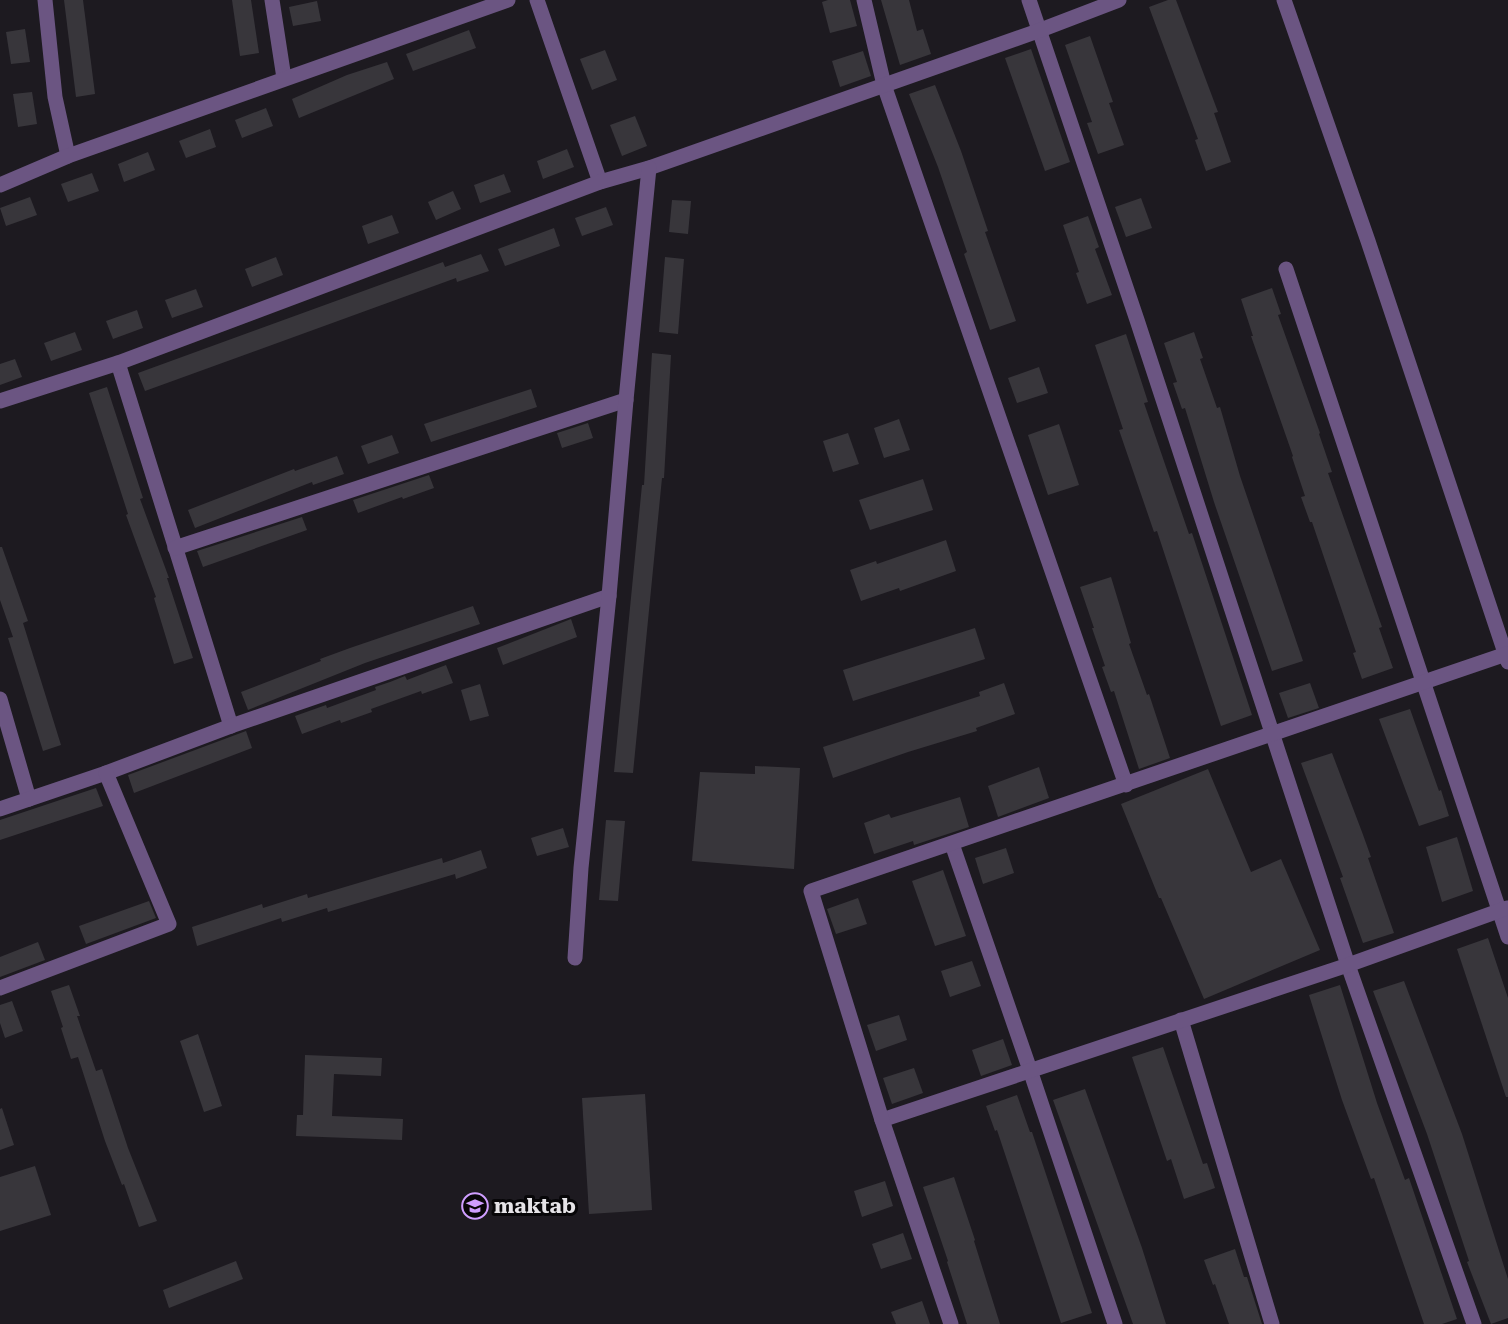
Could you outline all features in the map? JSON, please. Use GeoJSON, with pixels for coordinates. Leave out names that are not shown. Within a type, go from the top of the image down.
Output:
{"type":"FeatureCollection","features":[{"type":"Feature","properties":{"kind":"street"},"geometry":{"type":"LineString","coordinates":[[45,0],[55,97],[68,156]]}},
{"type":"Feature","properties":{"kind":"street"},"geometry":{"type":"LineString","coordinates":[[272,0],[284,78]]}},
{"type":"Feature","properties":{"kind":"street"},"geometry":{"type":"LineString","coordinates":[[0,185],[68,156],[508,0]]}},
{"type":"Feature","properties":{"kind":"street"},"geometry":{"type":"LineString","coordinates":[[537,0],[600,182]]}},
{"type":"Feature","properties":{"kind":"street"},"geometry":{"type":"LineString","coordinates":[[864,0],[884,85],[1126,785]]}},
{"type":"Feature","properties":{"kind":"street"},"geometry":{"type":"LineString","coordinates":[[1029,0],[1137,320],[1348,965],[1474,1324]]}},
{"type":"Feature","properties":{"kind":"street"},"geometry":{"type":"LineString","coordinates":[[0,401],[118,363],[600,182],[649,168],[1038,31],[1119,0]]}},
{"type":"Feature","properties":{"kind":"street"},"geometry":{"type":"LineString","coordinates":[[951,1324],[882,1120],[811,891],[1126,785],[1272,733],[1507,658],[1368,241],[1284,0]]}},
{"type":"Feature","properties":{"kind":"street"},"geometry":{"type":"LineString","coordinates":[[575,958],[581,868],[649,168]]}},
{"type":"Feature","properties":{"kind":"street"},"geometry":{"type":"LineString","coordinates":[[1286,269],[1423,684],[1504,909],[1508,937]]}},
{"type":"Feature","properties":{"kind":"street"},"geometry":{"type":"LineString","coordinates":[[118,363],[231,726]]}},
{"type":"Feature","properties":{"kind":"street"},"geometry":{"type":"LineString","coordinates":[[176,548],[626,400]]}},
{"type":"Feature","properties":{"kind":"street"},"geometry":{"type":"LineString","coordinates":[[0,809],[106,773],[231,726],[609,596]]}},
{"type":"Feature","properties":{"kind":"street"},"geometry":{"type":"LineString","coordinates":[[0,699],[30,799]]}},
{"type":"Feature","properties":{"kind":"street"},"geometry":{"type":"LineString","coordinates":[[0,988],[169,924],[106,773]]}},
{"type":"Feature","properties":{"kind":"street"},"geometry":{"type":"LineString","coordinates":[[952,844],[1115,1324]]}},
{"type":"Feature","properties":{"kind":"street"},"geometry":{"type":"LineString","coordinates":[[882,1120],[1348,965],[1504,909]]}},
{"type":"Feature","properties":{"kind":"street"},"geometry":{"type":"LineString","coordinates":[[1181,1020],[1272,1324]]}},
{"type":"Feature","properties":{"kind":"building"},"geometry":{"type":"Polygon","coordinates":[[[64,0],[83,0],[95,94],[76,97],[64,0]]]}},
{"type":"Feature","properties":{"kind":"building"},"geometry":{"type":"Polygon","coordinates":[[[232,0],[251,0],[259,53],[240,56],[232,0]]]}},
{"type":"Feature","properties":{"kind":"building"},"geometry":{"type":"Polygon","coordinates":[[[850,0],[857,26],[830,33],[822,2],[850,0]]]}},
{"type":"Feature","properties":{"kind":"building"},"geometry":{"type":"Polygon","coordinates":[[[881,0],[909,0],[917,31],[923,29],[931,54],[900,65],[881,0]]]}},
{"type":"Feature","properties":{"kind":"building"},"geometry":{"type":"Polygon","coordinates":[[[1168,0],[1176,0],[1218,112],[1214,113],[1231,162],[1206,171],[1195,140],[1198,139],[1149,7],[1168,0]]]}},
{"type":"Feature","properties":{"kind":"building"},"geometry":{"type":"Polygon","coordinates":[[[317,1],[321,21],[293,26],[289,7],[317,1]]]}},
{"type":"Feature","properties":{"kind":"building"},"geometry":{"type":"Polygon","coordinates":[[[25,29],[30,62],[11,64],[6,32],[25,29]]]}},
{"type":"Feature","properties":{"kind":"building"},"geometry":{"type":"Polygon","coordinates":[[[469,30],[476,48],[413,71],[406,54],[469,30]]]}},
{"type":"Feature","properties":{"kind":"building"},"geometry":{"type":"Polygon","coordinates":[[[1090,36],[1113,102],[1109,103],[1124,145],[1098,154],[1087,123],[1092,122],[1065,45],[1090,36]]]}},
{"type":"Feature","properties":{"kind":"building"},"geometry":{"type":"Polygon","coordinates":[[[1031,49],[1070,162],[1045,171],[1005,58],[1031,49]]]}},
{"type":"Feature","properties":{"kind":"building"},"geometry":{"type":"Polygon","coordinates":[[[605,50],[617,80],[592,90],[580,59],[605,50]]]}},
{"type":"Feature","properties":{"kind":"building"},"geometry":{"type":"Polygon","coordinates":[[[863,51],[871,76],[840,87],[832,61],[863,51]]]}},
{"type":"Feature","properties":{"kind":"building"},"geometry":{"type":"Polygon","coordinates":[[[387,62],[394,79],[299,118],[292,99],[347,75],[387,62]]]}},
{"type":"Feature","properties":{"kind":"building"},"geometry":{"type":"Polygon","coordinates":[[[935,85],[961,151],[988,231],[985,232],[1016,321],[990,330],[938,167],[909,94],[935,85]]]}},
{"type":"Feature","properties":{"kind":"building"},"geometry":{"type":"Polygon","coordinates":[[[32,92],[37,124],[18,127],[13,94],[32,92]]]}},
{"type":"Feature","properties":{"kind":"building"},"geometry":{"type":"Polygon","coordinates":[[[266,108],[273,126],[242,138],[235,120],[266,108]]]}},
{"type":"Feature","properties":{"kind":"building"},"geometry":{"type":"Polygon","coordinates":[[[635,116],[647,146],[622,156],[610,125],[635,116]]]}},
{"type":"Feature","properties":{"kind":"building"},"geometry":{"type":"Polygon","coordinates":[[[210,129],[216,147],[186,158],[179,141],[210,129]]]}},
{"type":"Feature","properties":{"kind":"building"},"geometry":{"type":"Polygon","coordinates":[[[567,149],[574,167],[543,179],[537,161],[567,149]]]}},
{"type":"Feature","properties":{"kind":"building"},"geometry":{"type":"Polygon","coordinates":[[[148,152],[155,170],[124,182],[118,164],[148,152]]]}},
{"type":"Feature","properties":{"kind":"building"},"geometry":{"type":"Polygon","coordinates":[[[92,173],[99,191],[68,202],[61,184],[92,173]]]}},
{"type":"Feature","properties":{"kind":"building"},"geometry":{"type":"Polygon","coordinates":[[[504,174],[511,192],[480,203],[474,185],[504,174]]]}},
{"type":"Feature","properties":{"kind":"building"},"geometry":{"type":"Polygon","coordinates":[[[453,191],[461,209],[436,220],[428,202],[453,191]]]}},
{"type":"Feature","properties":{"kind":"building"},"geometry":{"type":"Polygon","coordinates":[[[30,197],[37,215],[6,226],[0,208],[30,197]]]}},
{"type":"Feature","properties":{"kind":"building"},"geometry":{"type":"Polygon","coordinates":[[[1141,198],[1152,228],[1126,237],[1115,207],[1141,198]]]}},
{"type":"Feature","properties":{"kind":"building"},"geometry":{"type":"Polygon","coordinates":[[[672,200],[691,201],[688,234],[669,232],[672,200]]]}},
{"type":"Feature","properties":{"kind":"building"},"geometry":{"type":"Polygon","coordinates":[[[606,207],[613,225],[582,236],[575,218],[606,207]]]}},
{"type":"Feature","properties":{"kind":"building"},"geometry":{"type":"Polygon","coordinates":[[[392,215],[399,233],[368,244],[362,226],[392,215]]]}},
{"type":"Feature","properties":{"kind":"building"},"geometry":{"type":"Polygon","coordinates":[[[1088,216],[1099,247],[1095,249],[1112,295],[1087,304],[1063,225],[1088,216]]]}},
{"type":"Feature","properties":{"kind":"building"},"geometry":{"type":"Polygon","coordinates":[[[554,228],[560,246],[505,266],[498,249],[554,228]]]}},
{"type":"Feature","properties":{"kind":"building"},"geometry":{"type":"Polygon","coordinates":[[[481,254],[489,271],[457,282],[456,278],[145,391],[138,373],[443,262],[445,267],[481,254]]]}},
{"type":"Feature","properties":{"kind":"building"},"geometry":{"type":"Polygon","coordinates":[[[276,257],[283,275],[252,287],[245,269],[276,257]]]}},
{"type":"Feature","properties":{"kind":"building"},"geometry":{"type":"Polygon","coordinates":[[[665,257],[684,259],[678,334],[659,332],[665,257]]]}},
{"type":"Feature","properties":{"kind":"building"},"geometry":{"type":"Polygon","coordinates":[[[1272,288],[1281,314],[1278,315],[1332,472],[1328,473],[1382,627],[1379,628],[1393,668],[1362,679],[1353,653],[1356,652],[1312,522],[1310,522],[1301,497],[1305,496],[1293,456],[1251,336],[1253,336],[1241,299],[1272,288]]]}},
{"type":"Feature","properties":{"kind":"building"},"geometry":{"type":"Polygon","coordinates":[[[196,289],[203,307],[172,318],[165,300],[196,289]]]}},
{"type":"Feature","properties":{"kind":"building"},"geometry":{"type":"Polygon","coordinates":[[[137,310],[143,328],[113,339],[106,321],[137,310]]]}},
{"type":"Feature","properties":{"kind":"building"},"geometry":{"type":"Polygon","coordinates":[[[75,332],[82,350],[51,361],[44,343],[75,332]]]}},
{"type":"Feature","properties":{"kind":"building"},"geometry":{"type":"Polygon","coordinates":[[[1194,332],[1203,358],[1200,359],[1217,408],[1220,407],[1240,476],[1303,661],[1272,671],[1214,502],[1185,408],[1182,409],[1173,383],[1177,382],[1164,343],[1194,332]]]}},
{"type":"Feature","properties":{"kind":"building"},"geometry":{"type":"Polygon","coordinates":[[[1126,334],[1148,402],[1144,403],[1189,534],[1192,533],[1252,715],[1221,726],[1157,531],[1154,532],[1119,430],[1123,429],[1095,345],[1126,334]]]}},
{"type":"Feature","properties":{"kind":"building"},"geometry":{"type":"Polygon","coordinates":[[[652,353],[671,355],[664,478],[662,478],[633,773],[614,772],[642,485],[644,485],[652,353]]]}},
{"type":"Feature","properties":{"kind":"building"},"geometry":{"type":"Polygon","coordinates":[[[15,359],[22,377],[0,385],[0,364],[15,359]]]}},
{"type":"Feature","properties":{"kind":"building"},"geometry":{"type":"Polygon","coordinates":[[[1039,367],[1048,393],[1017,403],[1008,378],[1039,367]]]}},
{"type":"Feature","properties":{"kind":"building"},"geometry":{"type":"Polygon","coordinates":[[[107,387],[143,498],[140,499],[169,578],[167,578],[193,658],[174,664],[154,598],[156,597],[126,515],[128,514],[89,393],[107,387]]]}},
{"type":"Feature","properties":{"kind":"building"},"geometry":{"type":"Polygon","coordinates":[[[531,389],[537,407],[431,442],[424,424],[531,389]]]}},
{"type":"Feature","properties":{"kind":"building"},"geometry":{"type":"Polygon","coordinates":[[[899,419],[910,450],[884,458],[874,428],[899,419]]]}},
{"type":"Feature","properties":{"kind":"building"},"geometry":{"type":"Polygon","coordinates":[[[588,423],[593,438],[562,448],[557,433],[588,423]]]}},
{"type":"Feature","properties":{"kind":"building"},"geometry":{"type":"Polygon","coordinates":[[[1059,424],[1079,485],[1048,495],[1028,435],[1059,424]]]}},
{"type":"Feature","properties":{"kind":"building"},"geometry":{"type":"Polygon","coordinates":[[[848,433],[859,464],[833,472],[823,441],[848,433]]]}},
{"type":"Feature","properties":{"kind":"building"},"geometry":{"type":"Polygon","coordinates":[[[392,435],[399,453],[368,464],[361,446],[392,435]]]}},
{"type":"Feature","properties":{"kind":"building"},"geometry":{"type":"Polygon","coordinates":[[[337,456],[344,474],[313,485],[312,482],[195,528],[188,510],[294,469],[295,471],[337,456]]]}},
{"type":"Feature","properties":{"kind":"building"},"geometry":{"type":"Polygon","coordinates":[[[429,475],[434,488],[358,513],[353,500],[429,475]]]}},
{"type":"Feature","properties":{"kind":"building"},"geometry":{"type":"Polygon","coordinates":[[[923,479],[933,510],[870,530],[859,500],[923,479]]]}},
{"type":"Feature","properties":{"kind":"building"},"geometry":{"type":"Polygon","coordinates":[[[302,517],[307,530],[203,567],[197,551],[302,517]]]}},
{"type":"Feature","properties":{"kind":"building"},"geometry":{"type":"Polygon","coordinates":[[[946,540],[956,571],[900,591],[899,588],[861,601],[850,570],[876,561],[877,564],[946,540]]]}},
{"type":"Feature","properties":{"kind":"building"},"geometry":{"type":"Polygon","coordinates":[[[0,547],[2,547],[28,621],[23,623],[61,745],[43,751],[8,638],[13,637],[0,600],[0,547]]]}},
{"type":"Feature","properties":{"kind":"building"},"geometry":{"type":"Polygon","coordinates":[[[1111,577],[1131,643],[1129,644],[1147,695],[1149,694],[1170,758],[1139,769],[1114,691],[1111,692],[1102,667],[1105,666],[1080,587],[1111,577]]]}},
{"type":"Feature","properties":{"kind":"building"},"geometry":{"type":"Polygon","coordinates":[[[473,606],[480,624],[365,663],[248,710],[241,692],[321,661],[320,659],[473,606]]]}},
{"type":"Feature","properties":{"kind":"building"},"geometry":{"type":"Polygon","coordinates":[[[571,619],[577,637],[503,665],[497,648],[571,619]]]}},
{"type":"Feature","properties":{"kind":"building"},"geometry":{"type":"Polygon","coordinates":[[[975,628],[985,659],[853,701],[843,670],[975,628]]]}},
{"type":"Feature","properties":{"kind":"building"},"geometry":{"type":"Polygon","coordinates":[[[446,665],[453,683],[422,694],[421,691],[371,709],[372,712],[341,723],[340,720],[302,734],[295,716],[326,705],[327,708],[376,690],[375,687],[405,676],[407,680],[446,665]]]}},
{"type":"Feature","properties":{"kind":"building"},"geometry":{"type":"Polygon","coordinates":[[[1004,683],[1015,714],[976,728],[977,731],[833,778],[823,747],[980,696],[979,692],[1004,683]]]}},
{"type":"Feature","properties":{"kind":"building"},"geometry":{"type":"Polygon","coordinates":[[[1310,683],[1319,708],[1288,718],[1279,693],[1310,683]]]}},
{"type":"Feature","properties":{"kind":"building"},"geometry":{"type":"Polygon","coordinates":[[[480,684],[489,716],[470,721],[461,690],[480,684]]]}},
{"type":"Feature","properties":{"kind":"building"},"geometry":{"type":"Polygon","coordinates":[[[1410,709],[1449,816],[1419,826],[1379,719],[1410,709]]]}},
{"type":"Feature","properties":{"kind":"building"},"geometry":{"type":"Polygon","coordinates":[[[246,731],[252,748],[134,793],[128,775],[246,731]]]}},
{"type":"Feature","properties":{"kind":"building"},"geometry":{"type":"Polygon","coordinates":[[[1332,753],[1371,857],[1368,858],[1394,933],[1363,943],[1340,878],[1343,877],[1301,763],[1332,753]]]}},
{"type":"Feature","properties":{"kind":"building"},"geometry":{"type":"Polygon","coordinates":[[[755,766],[800,768],[794,869],[692,861],[700,772],[755,774],[755,766]]]}},
{"type":"Feature","properties":{"kind":"building"},"geometry":{"type":"Polygon","coordinates":[[[1039,767],[1049,798],[998,817],[988,786],[1039,767]]]}},
{"type":"Feature","properties":{"kind":"building"},"geometry":{"type":"Polygon","coordinates":[[[1208,769],[1251,872],[1281,859],[1320,950],[1204,999],[1161,898],[1159,898],[1121,804],[1208,769]]]}},
{"type":"Feature","properties":{"kind":"building"},"geometry":{"type":"Polygon","coordinates":[[[96,788],[103,806],[0,840],[0,820],[96,788]]]}},
{"type":"Feature","properties":{"kind":"building"},"geometry":{"type":"Polygon","coordinates":[[[960,797],[969,827],[914,845],[913,841],[874,854],[864,823],[889,814],[891,818],[960,797]]]}},
{"type":"Feature","properties":{"kind":"building"},"geometry":{"type":"Polygon","coordinates":[[[606,820],[625,821],[618,901],[599,900],[606,820]]]}},
{"type":"Feature","properties":{"kind":"building"},"geometry":{"type":"Polygon","coordinates":[[[563,828],[569,847],[537,856],[531,838],[563,828]]]}},
{"type":"Feature","properties":{"kind":"building"},"geometry":{"type":"Polygon","coordinates":[[[1457,837],[1473,891],[1442,902],[1426,847],[1457,837]]]}},
{"type":"Feature","properties":{"kind":"building"},"geometry":{"type":"Polygon","coordinates":[[[1006,848],[1014,873],[983,884],[975,858],[1006,848]]]}},
{"type":"Feature","properties":{"kind":"building"},"geometry":{"type":"Polygon","coordinates":[[[481,850],[487,868],[456,879],[455,874],[328,912],[327,908],[282,922],[281,918],[197,946],[192,927],[262,904],[263,908],[307,894],[308,898],[442,858],[443,863],[481,850]]]}},
{"type":"Feature","properties":{"kind":"building"},"geometry":{"type":"Polygon","coordinates":[[[943,870],[966,936],[935,946],[912,881],[943,870]]]}},
{"type":"Feature","properties":{"kind":"building"},"geometry":{"type":"Polygon","coordinates":[[[858,898],[867,924],[836,934],[827,909],[858,898]]]}},
{"type":"Feature","properties":{"kind":"building"},"geometry":{"type":"Polygon","coordinates":[[[149,901],[156,918],[86,944],[79,926],[149,901]]]}},
{"type":"Feature","properties":{"kind":"building"},"geometry":{"type":"Polygon","coordinates":[[[1488,938],[1508,998],[1508,1097],[1506,1097],[1457,949],[1488,938]]]}},
{"type":"Feature","properties":{"kind":"building"},"geometry":{"type":"Polygon","coordinates":[[[38,942],[45,960],[0,977],[0,957],[38,942]]]}},
{"type":"Feature","properties":{"kind":"building"},"geometry":{"type":"Polygon","coordinates":[[[972,961],[981,986],[950,997],[941,971],[972,961]]]}},
{"type":"Feature","properties":{"kind":"building"},"geometry":{"type":"Polygon","coordinates":[[[1404,981],[1462,1134],[1508,1279],[1508,1318],[1491,1324],[1467,1262],[1469,1261],[1427,1134],[1373,991],[1404,981]]]}},
{"type":"Feature","properties":{"kind":"building"},"geometry":{"type":"Polygon","coordinates":[[[69,985],[96,1071],[102,1069],[128,1148],[157,1221],[139,1227],[124,1184],[122,1185],[105,1141],[78,1057],[71,1059],[61,1028],[63,1027],[51,991],[69,985]]]}},
{"type":"Feature","properties":{"kind":"building"},"geometry":{"type":"Polygon","coordinates":[[[1340,985],[1377,1103],[1405,1180],[1409,1178],[1457,1319],[1442,1324],[1424,1324],[1374,1178],[1371,1179],[1342,1100],[1309,995],[1340,985]]]}},
{"type":"Feature","properties":{"kind":"building"},"geometry":{"type":"Polygon","coordinates":[[[12,1001],[23,1031],[5,1038],[0,1023],[0,1005],[12,1001]]]}},
{"type":"Feature","properties":{"kind":"building"},"geometry":{"type":"Polygon","coordinates":[[[899,1015],[907,1040],[876,1051],[867,1025],[899,1015]]]}},
{"type":"Feature","properties":{"kind":"building"},"geometry":{"type":"Polygon","coordinates":[[[198,1034],[222,1106],[204,1112],[180,1041],[198,1034]]]}},
{"type":"Feature","properties":{"kind":"building"},"geometry":{"type":"Polygon","coordinates":[[[1003,1039],[1012,1065],[981,1076],[972,1050],[1003,1039]]]}},
{"type":"Feature","properties":{"kind":"building"},"geometry":{"type":"Polygon","coordinates":[[[1163,1047],[1203,1164],[1207,1163],[1215,1188],[1184,1199],[1171,1159],[1167,1161],[1132,1057],[1163,1047]]]}},
{"type":"Feature","properties":{"kind":"building"},"geometry":{"type":"Polygon","coordinates":[[[305,1055],[382,1058],[381,1076],[334,1074],[332,1116],[403,1119],[402,1140],[296,1136],[297,1115],[303,1115],[305,1055]]]}},
{"type":"Feature","properties":{"kind":"building"},"geometry":{"type":"Polygon","coordinates":[[[914,1068],[923,1093],[892,1104],[883,1078],[914,1068]]]}},
{"type":"Feature","properties":{"kind":"building"},"geometry":{"type":"Polygon","coordinates":[[[1085,1089],[1142,1248],[1166,1324],[1133,1324],[1053,1100],[1085,1089]]]}},
{"type":"Feature","properties":{"kind":"building"},"geometry":{"type":"Polygon","coordinates":[[[645,1094],[652,1210],[589,1214],[582,1098],[645,1094]]]}},
{"type":"Feature","properties":{"kind":"building"},"geometry":{"type":"Polygon","coordinates":[[[1017,1095],[1030,1132],[1032,1132],[1092,1313],[1061,1323],[997,1130],[995,1131],[986,1106],[1017,1095]]]}},
{"type":"Feature","properties":{"kind":"building"},"geometry":{"type":"Polygon","coordinates":[[[2,1108],[14,1145],[0,1150],[0,1109],[2,1108]]]}},
{"type":"Feature","properties":{"kind":"building"},"geometry":{"type":"Polygon","coordinates":[[[35,1166],[51,1215],[0,1231],[0,1177],[35,1166]]]}},
{"type":"Feature","properties":{"kind":"building"},"geometry":{"type":"Polygon","coordinates":[[[954,1177],[1000,1324],[967,1324],[923,1187],[954,1177]]]}},
{"type":"Feature","properties":{"kind":"building"},"geometry":{"type":"Polygon","coordinates":[[[885,1181],[893,1206],[862,1217],[854,1191],[885,1181]]]}},
{"type":"Feature","properties":{"kind":"building"},"geometry":{"type":"Polygon","coordinates":[[[903,1233],[912,1259],[881,1269],[872,1244],[903,1233]]]}},
{"type":"Feature","properties":{"kind":"building"},"geometry":{"type":"Polygon","coordinates":[[[1235,1249],[1244,1277],[1247,1277],[1262,1324],[1229,1324],[1204,1260],[1235,1249]]]}},
{"type":"Feature","properties":{"kind":"building"},"geometry":{"type":"Polygon","coordinates":[[[236,1261],[243,1279],[169,1308],[163,1290],[236,1261]]]}},
{"type":"Feature","properties":{"kind":"building"},"geometry":{"type":"Polygon","coordinates":[[[922,1301],[930,1324],[896,1324],[891,1312],[922,1301]]]}},
{"type":"Feature","properties":{"kind":"place","name":"maktab"},"geometry":{"type":"Point","coordinates":[475,1206]}}]}
